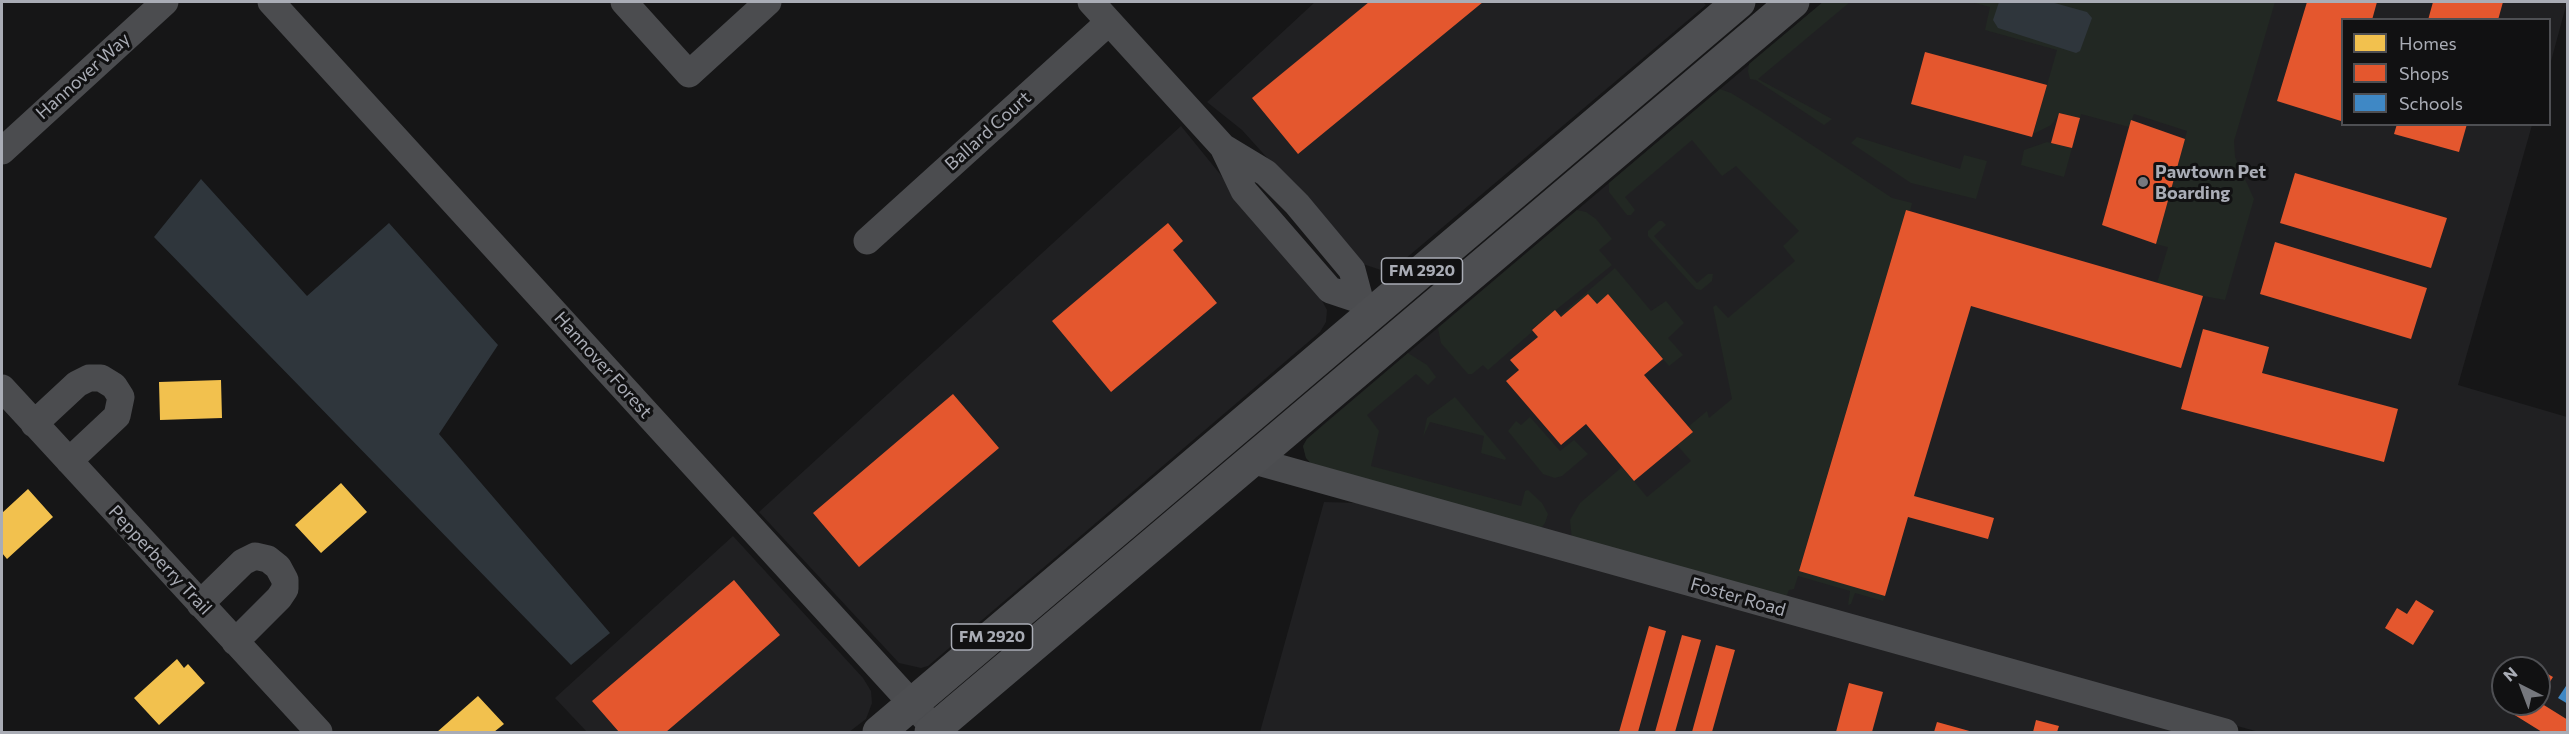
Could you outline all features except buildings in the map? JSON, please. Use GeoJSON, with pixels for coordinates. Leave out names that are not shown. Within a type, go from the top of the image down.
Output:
{"type":"FeatureCollection","features":[{"type":"Feature","properties":{"kind":"main road","name":"FM 2920"},"geometry":{"type":"LineString","coordinates":[[879,732],[1367,306],[1739,2]]}},
{"type":"Feature","properties":{"kind":"main road","name":"FM 2920"},"geometry":{"type":"LineString","coordinates":[[933,731],[1793,2]]}},
{"type":"Feature","properties":{"kind":"street","name":"Hannover Way"},"geometry":{"type":"LineString","coordinates":[[2,151],[165,2]]}},
{"type":"Feature","properties":{"kind":"street","name":"Hannover Forest"},"geometry":{"type":"LineString","coordinates":[[271,2],[912,704],[933,731]]}},
{"type":"Feature","properties":{"kind":"street"},"geometry":{"type":"LineString","coordinates":[[624,2],[689,74],[768,2]]}},
{"type":"Feature","properties":{"kind":"street"},"geometry":{"type":"LineString","coordinates":[[1091,2],[1223,147],[1266,173],[1297,204],[1352,270],[1367,306]]}},
{"type":"Feature","properties":{"kind":"street","name":"Ballard Court"},"geometry":{"type":"LineString","coordinates":[[867,241],[1109,22]]}},
{"type":"Feature","properties":{"kind":"street"},"geometry":{"type":"LineString","coordinates":[[34,424],[77,384],[89,378],[101,378],[114,386],[121,397],[117,416],[69,461]]}},
{"type":"Feature","properties":{"kind":"street","name":"Pepperberry Trail"},"geometry":{"type":"LineString","coordinates":[[2,388],[319,732]]}},
{"type":"Feature","properties":{"kind":"street","name":"Foster Road"},"geometry":{"type":"LineString","coordinates":[[1251,460],[2225,732]]}},
{"type":"Feature","properties":{"kind":"street"},"geometry":{"type":"LineString","coordinates":[[200,604],[243,562],[255,556],[267,559],[278,567],[285,580],[285,589],[279,598],[235,642]]}},
{"type":"Feature","properties":{"kind":"shaded area"},"geometry":{"type":"Polygon","coordinates":[[[1315,2],[1703,2],[1706,5],[1398,265],[1384,271],[1363,264],[1242,130],[1207,102],[1315,2]]]}},
{"type":"Feature","properties":{"kind":"shaded area"},"geometry":{"type":"Polygon","coordinates":[[[1823,2],[2567,2],[2551,61],[2551,18],[2341,18],[2341,126],[2532,126],[2458,385],[2567,417],[2567,732],[2259,732],[1478,516],[1306,458],[1303,446],[1307,439],[1324,424],[1823,2]]]}},
{"type":"Feature","properties":{"kind":"shaded area"},"geometry":{"type":"Polygon","coordinates":[[[1823,2],[1850,2],[1758,79],[1832,119],[1824,125],[1756,80],[1750,79],[1748,71],[1749,64],[1823,2]]]}},
{"type":"Feature","properties":{"kind":"shaded area"},"geometry":{"type":"Polygon","coordinates":[[[1971,2],[2275,2],[2234,141],[2235,157],[2254,199],[2225,300],[2157,283],[2168,247],[2156,244],[2187,131],[2134,114],[2129,127],[2081,114],[2080,118],[2060,113],[2051,125],[2033,134],[2057,50],[1985,30],[1990,7],[1971,2]]]}},
{"type":"Feature","properties":{"kind":"shaded area"},"geometry":{"type":"Polygon","coordinates":[[[1999,2],[2051,2],[2087,12],[2092,18],[2080,51],[2076,53],[1998,28],[1993,20],[1999,2]]]}},
{"type":"Feature","properties":{"kind":"shaded area"},"geometry":{"type":"Polygon","coordinates":[[[1720,89],[1762,112],[1892,198],[1912,203],[1910,211],[1906,210],[1799,570],[1885,596],[1883,601],[1855,593],[1851,604],[1848,605],[1850,591],[1798,576],[1794,589],[1789,590],[1786,597],[1572,540],[1570,520],[1580,503],[1622,467],[1647,497],[1691,461],[1677,445],[1688,427],[1707,411],[1709,418],[1732,399],[1713,307],[1716,305],[1728,318],[1795,261],[1783,246],[1799,231],[1736,166],[1722,176],[1692,140],[1625,197],[1635,210],[1631,215],[1627,215],[1609,192],[1609,183],[1720,89]]]}},
{"type":"Feature","properties":{"kind":"shaded area"},"geometry":{"type":"Polygon","coordinates":[[[1181,126],[1320,297],[1327,310],[1326,322],[1320,332],[928,666],[921,668],[899,663],[759,512],[1181,126]]]}},
{"type":"Feature","properties":{"kind":"shaded area"},"geometry":{"type":"Polygon","coordinates":[[[1857,137],[1960,169],[1964,155],[1987,161],[1976,199],[1911,183],[1851,143],[1857,137]]]}},
{"type":"Feature","properties":{"kind":"shaded area"},"geometry":{"type":"Polygon","coordinates":[[[2047,142],[2072,148],[2064,177],[2021,165],[2024,150],[2047,142]]]}},
{"type":"Feature","properties":{"kind":"shaded area"},"geometry":{"type":"Polygon","coordinates":[[[201,179],[307,296],[389,223],[498,345],[439,434],[610,633],[571,665],[154,237],[201,179]]]}},
{"type":"Feature","properties":{"kind":"shaded area"},"geometry":{"type":"Polygon","coordinates":[[[1577,210],[1586,212],[1596,219],[1612,239],[1599,250],[1612,265],[1532,329],[1533,331],[1488,370],[1483,365],[1472,374],[1468,374],[1441,343],[1438,328],[1577,210]]]}},
{"type":"Feature","properties":{"kind":"shaded area"},"geometry":{"type":"Polygon","coordinates":[[[1659,221],[1666,225],[1654,236],[1697,283],[1708,274],[1713,274],[1712,281],[1701,290],[1696,289],[1648,236],[1648,231],[1659,221]]]}},
{"type":"Feature","properties":{"kind":"shaded area"},"geometry":{"type":"Polygon","coordinates":[[[1615,268],[1651,311],[1666,301],[1684,323],[1668,338],[1683,355],[1669,366],[1608,295],[1597,304],[1588,294],[1561,317],[1559,316],[1615,268]]]}},
{"type":"Feature","properties":{"kind":"shaded area"},"geometry":{"type":"Polygon","coordinates":[[[1408,353],[1427,365],[1436,377],[1428,385],[1416,374],[1367,415],[1379,431],[1371,466],[1521,506],[1525,491],[1528,490],[1542,503],[1548,514],[1538,532],[1314,467],[1306,458],[1303,446],[1307,439],[1408,353]]]}},
{"type":"Feature","properties":{"kind":"shaded area"},"geometry":{"type":"Polygon","coordinates":[[[1455,397],[1506,458],[1505,460],[1481,453],[1484,436],[1430,422],[1423,437],[1427,418],[1455,397]]]}},
{"type":"Feature","properties":{"kind":"shaded area"},"geometry":{"type":"Polygon","coordinates":[[[1530,417],[1560,451],[1574,440],[1588,454],[1562,476],[1555,478],[1543,474],[1508,431],[1516,421],[1521,425],[1530,417]]]}},
{"type":"Feature","properties":{"kind":"shaded area"},"geometry":{"type":"Polygon","coordinates":[[[1324,502],[1357,503],[2187,732],[1260,732],[1324,502]]]}},
{"type":"Feature","properties":{"kind":"shaded area"},"geometry":{"type":"Polygon","coordinates":[[[733,536],[863,678],[871,691],[872,703],[866,719],[849,732],[587,732],[555,698],[733,536]]]}},
{"type":"Feature","properties":{"kind":"place","name":"Pawtown Pet Boarding"},"geometry":{"type":"Point","coordinates":[2143,182]}}]}
